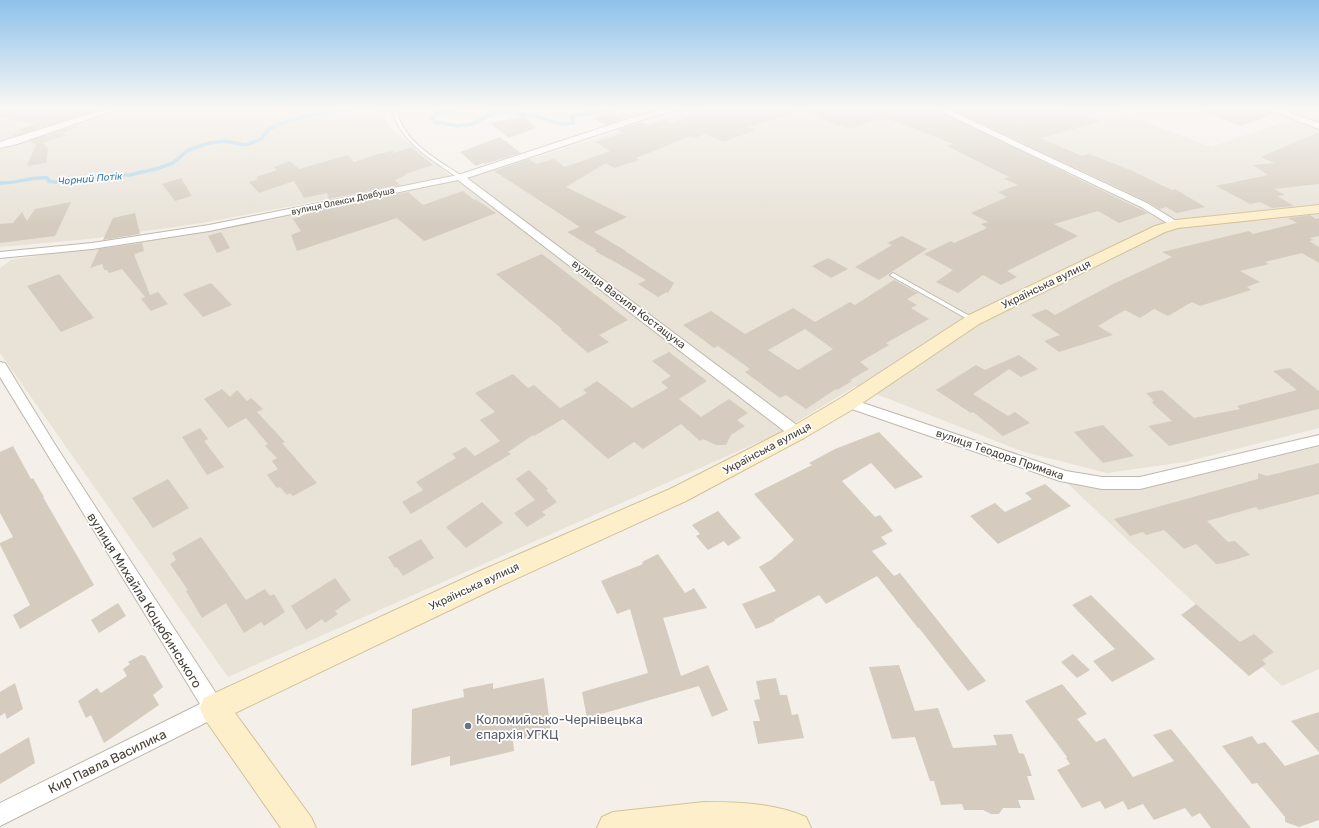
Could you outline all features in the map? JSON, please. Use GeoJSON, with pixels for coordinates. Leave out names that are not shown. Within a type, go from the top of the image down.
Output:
{"type":"FeatureCollection","features":[{"type":"Feature","properties":{"kind":"street","name":"вулиця Олекси Довбуша"},"geometry":{"type":"LineString","coordinates":[[2,256],[92,246],[209,228],[460,177],[545,148]]}},
{"type":"Feature","properties":{"kind":"street"},"geometry":{"type":"LineString","coordinates":[[1022,148],[1144,205],[1176,224]]}},
{"type":"Feature","properties":{"kind":"street","name":"вулиця Василя Костащука"},"geometry":{"type":"LineString","coordinates":[[460,177],[797,433]]}},
{"type":"Feature","properties":{"kind":"street","name":"Українська вулиця"},"geometry":{"type":"LineString","coordinates":[[214,708],[489,578],[678,495],[797,433],[848,403],[973,320],[1160,229],[1176,224],[1319,209]]}},
{"type":"Feature","properties":{"kind":"street","name":"вулиця Михайла Коцюбинського"},"geometry":{"type":"LineString","coordinates":[[0,366],[48,447],[214,708],[300,828]]}},
{"type":"Feature","properties":{"kind":"street","name":"вулиця Теодора Примака"},"geometry":{"type":"LineString","coordinates":[[848,403],[1065,477],[1102,482],[1140,483],[1319,440]]}},
{"type":"Feature","properties":{"kind":"street"},"geometry":{"type":"LineString","coordinates":[[613,828],[674,819],[739,817],[795,828]]}},
{"type":"Feature","properties":{"kind":"lane"},"geometry":{"type":"LineString","coordinates":[[420,148],[460,177]]}},
{"type":"Feature","properties":{"kind":"lane"},"geometry":{"type":"LineString","coordinates":[[892,275],[973,320]]}},
{"type":"Feature","properties":{"kind":"lane"},"geometry":{"type":"LineString","coordinates":[[0,815],[214,708]]}},
{"type":"Feature","properties":{"kind":"shaded area"},"geometry":{"type":"Polygon","coordinates":[[[0,148],[415,148],[451,176],[202,223],[89,239],[0,247],[0,148]]]}},
{"type":"Feature","properties":{"kind":"shaded area"},"geometry":{"type":"Polygon","coordinates":[[[567,148],[1319,148],[1319,428],[1185,462],[1107,473],[1024,452],[856,386],[775,435],[228,677],[0,353],[0,268],[11,260],[243,223],[474,176],[567,148]]]}},
{"type":"Feature","properties":{"kind":"shaded area"},"geometry":{"type":"Polygon","coordinates":[[[1319,442],[1319,669],[1282,686],[1065,481],[1096,486],[1319,442]]]}},
{"type":"Feature","properties":{"kind":"building"},"geometry":{"type":"Polygon","coordinates":[[[35,148],[47,148],[48,149],[46,163],[27,166],[35,148]]]}},
{"type":"Feature","properties":{"kind":"building"},"geometry":{"type":"Polygon","coordinates":[[[412,148],[433,165],[405,174],[406,175],[395,180],[400,185],[329,199],[327,193],[304,198],[294,181],[259,193],[249,182],[258,179],[256,177],[277,170],[274,167],[290,161],[299,169],[348,155],[354,162],[378,154],[392,151],[394,153],[412,148]]]}},
{"type":"Feature","properties":{"kind":"building"},"geometry":{"type":"Polygon","coordinates":[[[472,148],[514,148],[521,153],[476,166],[460,152],[472,148]]]}},
{"type":"Feature","properties":{"kind":"building"},"geometry":{"type":"Polygon","coordinates":[[[604,148],[662,148],[636,158],[639,160],[614,168],[606,163],[566,187],[627,217],[594,232],[674,283],[668,293],[667,292],[658,297],[638,284],[646,280],[595,251],[597,250],[567,232],[580,227],[494,171],[529,159],[536,164],[554,159],[565,167],[610,151],[604,148]]]}},
{"type":"Feature","properties":{"kind":"building"},"geometry":{"type":"Polygon","coordinates":[[[950,148],[1014,148],[1148,213],[1119,223],[1098,211],[1054,224],[1078,236],[1007,271],[1017,277],[1001,285],[983,275],[958,293],[936,282],[953,270],[924,254],[951,241],[954,243],[987,228],[981,224],[988,222],[971,213],[1007,197],[998,192],[1018,185],[1004,179],[1009,177],[950,148]]]}},
{"type":"Feature","properties":{"kind":"building"},"geometry":{"type":"Polygon","coordinates":[[[1033,148],[1063,148],[1082,156],[1089,154],[1133,171],[1172,190],[1175,189],[1205,207],[1177,213],[1166,207],[1160,209],[1033,148]]]}},
{"type":"Feature","properties":{"kind":"building"},"geometry":{"type":"Polygon","coordinates":[[[1283,148],[1319,148],[1319,184],[1274,189],[1285,195],[1277,196],[1294,206],[1272,208],[1260,202],[1250,204],[1216,186],[1268,175],[1253,165],[1275,163],[1261,157],[1283,148]]]}},
{"type":"Feature","properties":{"kind":"building"},"geometry":{"type":"Polygon","coordinates":[[[181,178],[192,196],[175,201],[162,184],[181,178]]]}},
{"type":"Feature","properties":{"kind":"building"},"geometry":{"type":"Polygon","coordinates":[[[463,191],[474,200],[475,199],[496,213],[424,241],[397,218],[297,251],[291,235],[301,231],[293,219],[315,211],[408,192],[423,205],[463,191]]]}},
{"type":"Feature","properties":{"kind":"building"},"geometry":{"type":"Polygon","coordinates":[[[71,202],[55,236],[0,243],[0,224],[13,223],[22,212],[27,221],[35,209],[71,202]]]}},
{"type":"Feature","properties":{"kind":"building"},"geometry":{"type":"Polygon","coordinates":[[[135,213],[140,234],[103,240],[113,218],[135,213]]]}},
{"type":"Feature","properties":{"kind":"building"},"geometry":{"type":"Polygon","coordinates":[[[1310,215],[1316,219],[1319,218],[1319,236],[1310,238],[1313,240],[1309,241],[1319,247],[1319,263],[1302,253],[1265,262],[1269,264],[1240,271],[1260,282],[1247,287],[1251,290],[1200,306],[1192,302],[1168,316],[1154,309],[1140,318],[1125,310],[1098,326],[1113,335],[1059,352],[1044,341],[1060,335],[1031,315],[1046,309],[1055,315],[1113,284],[1172,257],[1162,252],[1249,231],[1253,234],[1297,223],[1288,218],[1310,215]]]}},
{"type":"Feature","properties":{"kind":"building"},"geometry":{"type":"Polygon","coordinates":[[[221,232],[230,248],[217,253],[208,236],[221,232]]]}},
{"type":"Feature","properties":{"kind":"building"},"geometry":{"type":"Polygon","coordinates":[[[902,236],[927,249],[879,280],[855,267],[892,245],[887,243],[902,236]]]}},
{"type":"Feature","properties":{"kind":"building"},"geometry":{"type":"Polygon","coordinates":[[[142,243],[144,251],[134,254],[150,295],[158,292],[168,304],[151,311],[141,299],[145,297],[122,269],[109,273],[107,270],[104,270],[102,264],[90,268],[99,249],[142,243]]]}},
{"type":"Feature","properties":{"kind":"building"},"geometry":{"type":"Polygon","coordinates":[[[542,254],[628,320],[599,335],[609,342],[588,353],[561,330],[562,329],[496,274],[542,254]]]}},
{"type":"Feature","properties":{"kind":"building"},"geometry":{"type":"Polygon","coordinates":[[[828,258],[848,269],[831,278],[812,266],[828,258]]]}},
{"type":"Feature","properties":{"kind":"building"},"geometry":{"type":"Polygon","coordinates":[[[59,274],[94,318],[61,332],[27,286],[59,274]]]}},
{"type":"Feature","properties":{"kind":"building"},"geometry":{"type":"Polygon","coordinates":[[[894,280],[918,293],[907,299],[917,305],[911,308],[929,319],[886,343],[889,345],[860,362],[869,369],[806,409],[786,395],[780,398],[745,372],[750,369],[718,346],[714,348],[683,325],[711,311],[745,334],[793,308],[815,322],[850,302],[855,305],[894,280]],[[805,329],[768,350],[798,370],[833,349],[805,329]]]}},
{"type":"Feature","properties":{"kind":"building"},"geometry":{"type":"Polygon","coordinates":[[[211,283],[232,305],[203,317],[183,294],[211,283]]]}},
{"type":"Feature","properties":{"kind":"building"},"geometry":{"type":"Polygon","coordinates":[[[669,352],[707,381],[679,399],[701,417],[729,399],[748,413],[737,420],[745,426],[731,435],[726,445],[716,445],[703,439],[700,441],[681,424],[643,449],[634,442],[608,459],[563,419],[534,436],[533,435],[508,452],[511,454],[411,514],[402,502],[423,490],[416,482],[456,458],[452,454],[465,447],[475,456],[500,441],[480,420],[495,412],[475,393],[513,374],[528,388],[534,385],[560,408],[587,393],[583,390],[597,381],[632,408],[668,388],[661,382],[671,376],[652,361],[669,352]]]}},
{"type":"Feature","properties":{"kind":"building"},"geometry":{"type":"Polygon","coordinates":[[[1019,355],[1038,369],[1021,377],[1009,369],[973,394],[1008,416],[1015,412],[1030,423],[1003,436],[973,412],[971,413],[936,390],[976,365],[985,370],[1019,355]]]}},
{"type":"Feature","properties":{"kind":"building"},"geometry":{"type":"Polygon","coordinates":[[[1290,368],[1319,391],[1319,409],[1169,446],[1148,426],[1172,421],[1151,402],[1154,401],[1146,393],[1162,390],[1194,418],[1240,409],[1237,406],[1297,390],[1273,371],[1290,368]]]}},
{"type":"Feature","properties":{"kind":"building"},"geometry":{"type":"Polygon","coordinates":[[[222,389],[230,397],[237,390],[247,401],[251,398],[263,409],[257,412],[285,442],[282,443],[317,483],[293,496],[290,493],[287,495],[280,487],[277,488],[267,475],[278,469],[272,461],[277,458],[265,446],[268,444],[246,418],[228,428],[204,399],[222,389]]]}},
{"type":"Feature","properties":{"kind":"building"},"geometry":{"type":"Polygon","coordinates":[[[1103,425],[1134,456],[1103,463],[1074,432],[1103,425]]]}},
{"type":"Feature","properties":{"kind":"building"},"geometry":{"type":"Polygon","coordinates":[[[200,428],[208,439],[204,441],[224,467],[207,475],[182,437],[200,428]]]}},
{"type":"Feature","properties":{"kind":"building"},"geometry":{"type":"Polygon","coordinates":[[[879,432],[923,477],[895,489],[871,463],[842,481],[875,517],[880,515],[893,531],[881,537],[887,544],[872,551],[894,576],[900,573],[986,681],[968,691],[877,576],[826,604],[819,595],[774,620],[775,621],[756,629],[742,604],[776,591],[759,567],[771,560],[794,540],[754,494],[812,465],[809,463],[835,449],[879,432]]]}},
{"type":"Feature","properties":{"kind":"building"},"geometry":{"type":"Polygon","coordinates":[[[13,446],[94,585],[20,629],[13,615],[30,605],[0,545],[0,543],[13,537],[0,513],[0,452],[13,446]]]}},
{"type":"Feature","properties":{"kind":"building"},"geometry":{"type":"Polygon","coordinates":[[[1319,463],[1319,494],[1259,510],[1256,507],[1207,521],[1228,542],[1235,541],[1250,555],[1224,563],[1216,564],[1196,544],[1184,549],[1164,530],[1146,535],[1143,532],[1130,536],[1114,519],[1258,479],[1258,473],[1267,476],[1319,463]]]}},
{"type":"Feature","properties":{"kind":"building"},"geometry":{"type":"Polygon","coordinates":[[[529,470],[548,489],[546,490],[557,502],[542,512],[546,515],[527,527],[514,513],[535,500],[516,479],[529,470]]]}},
{"type":"Feature","properties":{"kind":"building"},"geometry":{"type":"Polygon","coordinates":[[[168,479],[189,508],[153,528],[132,498],[168,479]]]}},
{"type":"Feature","properties":{"kind":"building"},"geometry":{"type":"Polygon","coordinates":[[[1045,484],[1071,506],[998,544],[970,516],[995,503],[1005,512],[1032,499],[1025,493],[1045,484]]]}},
{"type":"Feature","properties":{"kind":"building"},"geometry":{"type":"Polygon","coordinates":[[[482,502],[503,523],[466,548],[446,527],[482,502]]]}},
{"type":"Feature","properties":{"kind":"building"},"geometry":{"type":"Polygon","coordinates":[[[718,511],[741,538],[728,546],[724,541],[708,550],[696,536],[700,534],[692,525],[718,511]]]}},
{"type":"Feature","properties":{"kind":"building"},"geometry":{"type":"Polygon","coordinates":[[[201,537],[246,600],[265,589],[270,596],[274,594],[285,612],[264,626],[261,622],[244,633],[226,603],[202,618],[186,591],[188,590],[170,564],[176,560],[172,553],[201,537]]]}},
{"type":"Feature","properties":{"kind":"building"},"geometry":{"type":"Polygon","coordinates":[[[421,539],[434,558],[403,576],[397,567],[395,568],[388,557],[421,539]]]}},
{"type":"Feature","properties":{"kind":"building"},"geometry":{"type":"Polygon","coordinates":[[[658,554],[685,593],[694,588],[707,608],[663,618],[681,676],[708,665],[728,710],[712,717],[699,686],[587,718],[582,692],[648,673],[630,609],[617,614],[601,581],[643,564],[642,562],[658,554]]]}},
{"type":"Feature","properties":{"kind":"building"},"geometry":{"type":"Polygon","coordinates":[[[335,578],[351,600],[335,611],[338,614],[325,623],[322,619],[306,630],[291,606],[335,578]]]}},
{"type":"Feature","properties":{"kind":"building"},"geometry":{"type":"Polygon","coordinates":[[[1091,595],[1155,659],[1112,682],[1093,661],[1115,649],[1072,605],[1091,595]]]}},
{"type":"Feature","properties":{"kind":"building"},"geometry":{"type":"Polygon","coordinates":[[[118,603],[126,616],[99,633],[91,620],[118,603]]]}},
{"type":"Feature","properties":{"kind":"building"},"geometry":{"type":"Polygon","coordinates":[[[1196,604],[1240,642],[1254,634],[1274,652],[1262,660],[1266,664],[1249,676],[1181,615],[1196,604]]]}},
{"type":"Feature","properties":{"kind":"building"},"geometry":{"type":"Polygon","coordinates":[[[1073,654],[1090,670],[1077,678],[1061,662],[1073,654]]]}},
{"type":"Feature","properties":{"kind":"building"},"geometry":{"type":"Polygon","coordinates":[[[141,655],[145,656],[163,687],[153,695],[159,705],[104,743],[91,715],[86,718],[78,701],[97,688],[101,693],[127,676],[123,669],[130,664],[128,662],[141,655]]]}},
{"type":"Feature","properties":{"kind":"building"},"geometry":{"type":"Polygon","coordinates":[[[899,665],[915,711],[938,708],[953,748],[997,745],[993,735],[1012,734],[1019,753],[1024,754],[1032,776],[1027,776],[1035,800],[1018,800],[1021,808],[1003,808],[999,814],[991,814],[983,810],[964,810],[962,804],[941,805],[934,781],[930,781],[915,737],[892,739],[869,667],[899,665]]]}},
{"type":"Feature","properties":{"kind":"building"},"geometry":{"type":"Polygon","coordinates":[[[544,678],[551,733],[513,741],[514,751],[450,766],[450,756],[411,766],[412,709],[464,697],[463,689],[493,683],[493,689],[544,678]]]}},
{"type":"Feature","properties":{"kind":"building"},"geometry":{"type":"Polygon","coordinates":[[[776,678],[780,695],[787,695],[792,715],[798,714],[804,738],[758,744],[753,721],[760,721],[754,700],[760,699],[756,681],[776,678]]]}},
{"type":"Feature","properties":{"kind":"building"},"geometry":{"type":"Polygon","coordinates":[[[15,683],[23,709],[7,719],[5,713],[0,716],[0,692],[15,683]]]}},
{"type":"Feature","properties":{"kind":"building"},"geometry":{"type":"Polygon","coordinates":[[[1062,684],[1087,714],[1077,719],[1096,742],[1105,738],[1133,777],[1174,761],[1153,735],[1171,729],[1251,828],[1211,828],[1200,813],[1192,817],[1185,808],[1154,820],[1143,804],[1128,810],[1123,801],[1105,809],[1100,801],[1082,808],[1057,770],[1070,764],[1066,758],[1067,757],[1025,701],[1062,684]]]}},
{"type":"Feature","properties":{"kind":"building"},"geometry":{"type":"Polygon","coordinates":[[[1319,712],[1319,752],[1291,721],[1319,712]]]}},
{"type":"Feature","properties":{"kind":"building"},"geometry":{"type":"Polygon","coordinates":[[[1252,736],[1258,744],[1265,742],[1285,766],[1319,754],[1319,820],[1299,827],[1285,822],[1285,817],[1257,783],[1252,784],[1222,746],[1252,736]]]}},
{"type":"Feature","properties":{"kind":"building"},"geometry":{"type":"Polygon","coordinates":[[[29,737],[35,763],[0,784],[0,754],[29,737]]]}},
{"type":"Feature","properties":{"kind":"waterway","name":"Чорний Потік"},"geometry":{"type":"LineString","coordinates":[[0,183],[41,178],[47,178],[49,181],[55,182],[115,175],[129,175],[156,169],[173,163],[188,150],[195,148]]}},
{"type":"Feature","properties":{"kind":"place","name":"Коломийсько-Чернівецька єпархія УГКЦ"},"geometry":{"type":"Point","coordinates":[468,726]}}]}
